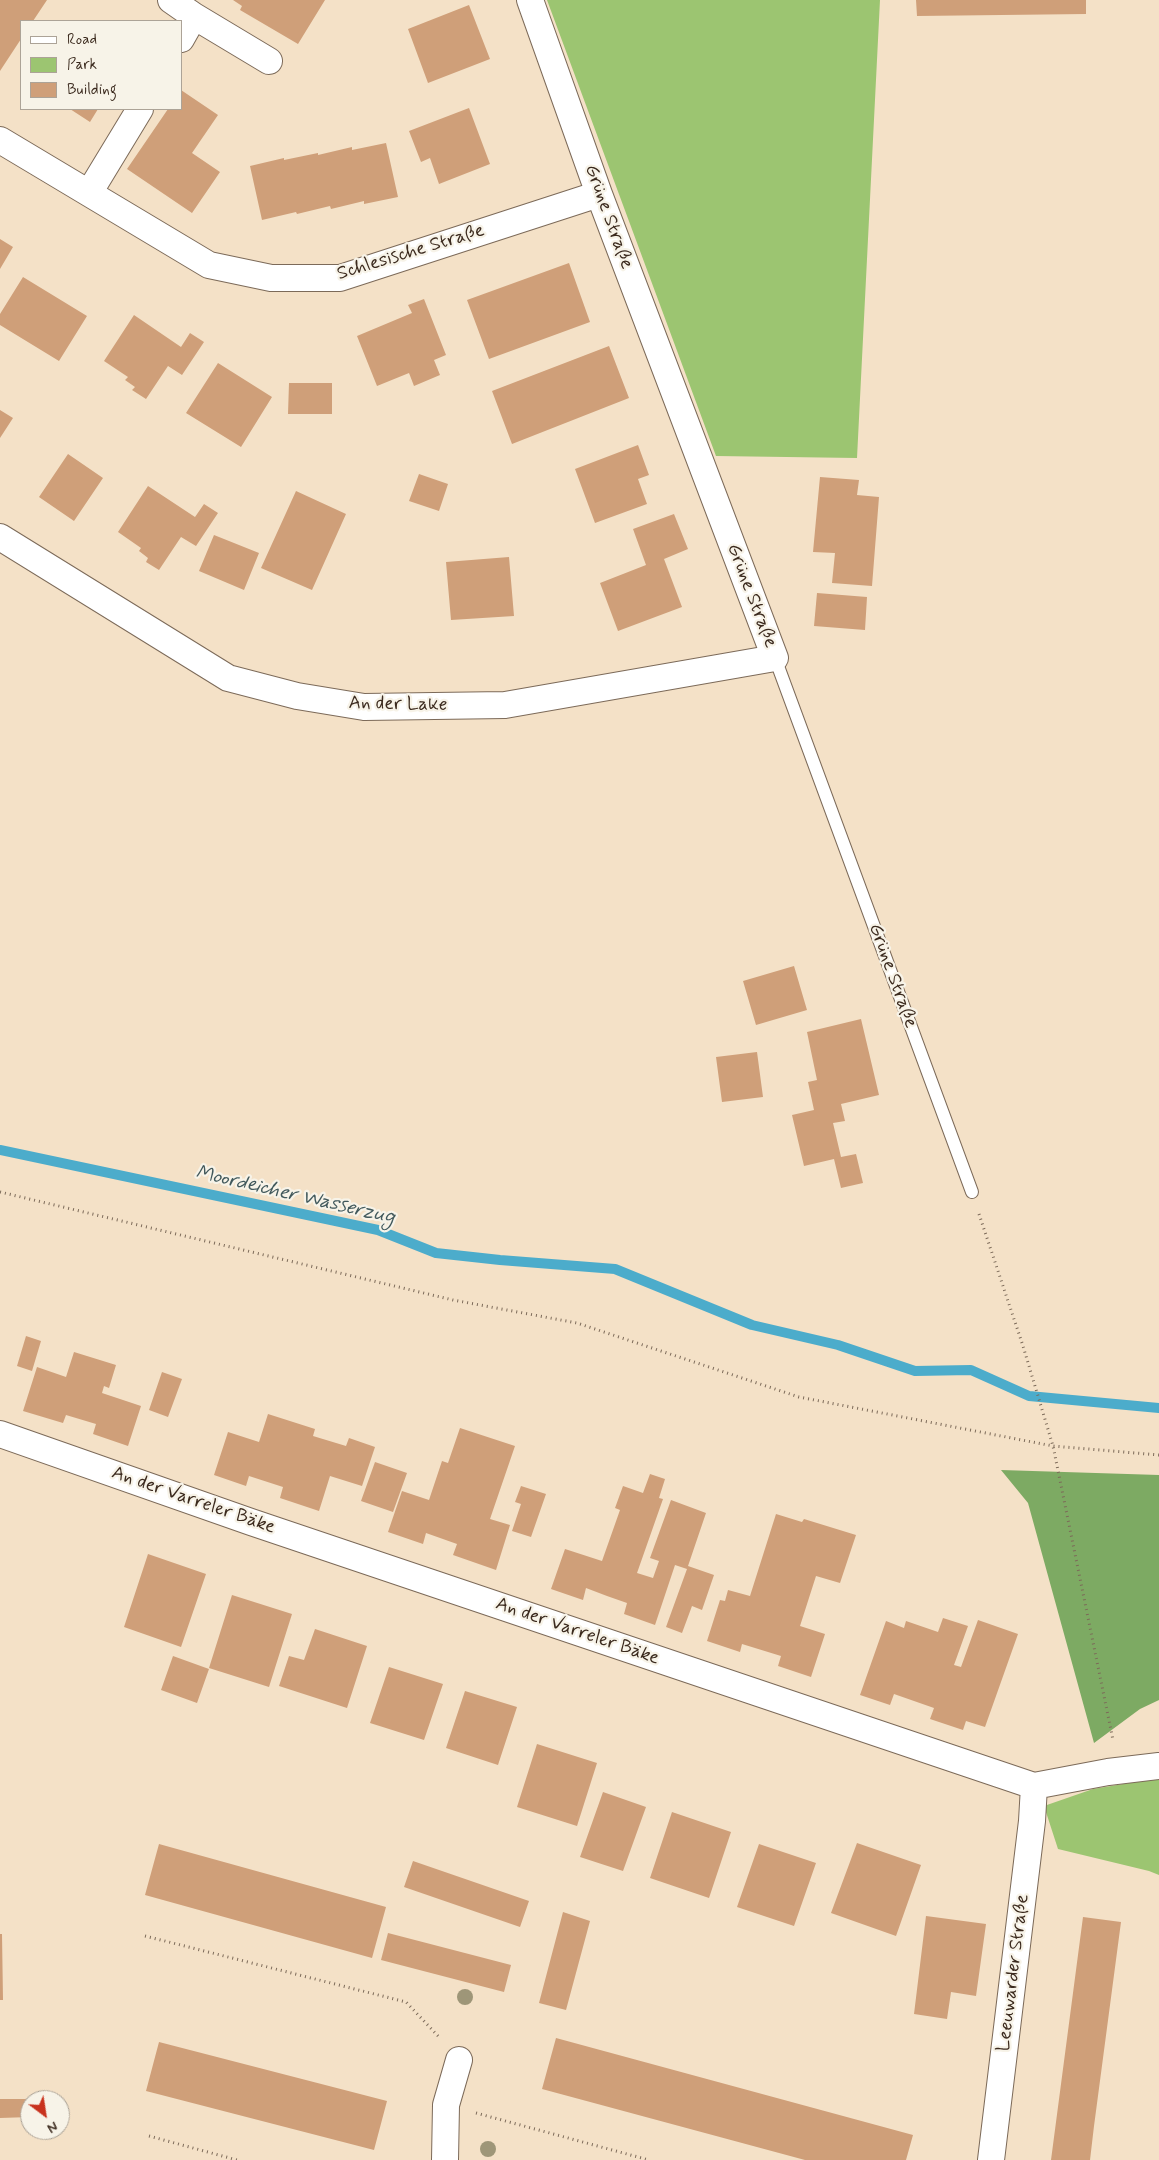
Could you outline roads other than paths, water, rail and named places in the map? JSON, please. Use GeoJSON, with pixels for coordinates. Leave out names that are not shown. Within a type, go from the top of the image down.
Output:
{"type":"FeatureCollection","features":[{"type":"Feature","properties":{"kind":"street"},"geometry":{"type":"LineString","coordinates":[[171,0],[269,61]]}},
{"type":"Feature","properties":{"kind":"street","name":"Grüne Straße"},"geometry":{"type":"LineString","coordinates":[[530,0],[599,194],[775,658]]}},
{"type":"Feature","properties":{"kind":"street"},"geometry":{"type":"LineString","coordinates":[[182,37],[194,16]]}},
{"type":"Feature","properties":{"kind":"street"},"geometry":{"type":"LineString","coordinates":[[89,193],[139,110]]}},
{"type":"Feature","properties":{"kind":"street","name":"Schlesische Straße"},"geometry":{"type":"LineString","coordinates":[[0,140],[210,265],[271,278],[340,278],[599,194]]}},
{"type":"Feature","properties":{"kind":"street","name":"An der Lake"},"geometry":{"type":"LineString","coordinates":[[0,538],[228,678],[297,696],[364,707],[505,706],[775,658]]}},
{"type":"Feature","properties":{"kind":"street","name":"An der Varreler Bäke"},"geometry":{"type":"LineString","coordinates":[[0,1434],[261,1525],[1034,1786],[1159,1766]]}},
{"type":"Feature","properties":{"kind":"street","name":"Leeuwarder Straße"},"geometry":{"type":"LineString","coordinates":[[991,2160],[1032,1821],[1034,1786]]}},
{"type":"Feature","properties":{"kind":"street"},"geometry":{"type":"LineString","coordinates":[[445,2160],[446,2105],[460,2060]]}},
{"type":"Feature","properties":{"kind":"lane","name":"Grüne Straße"},"geometry":{"type":"LineString","coordinates":[[775,658],[972,1192]]}},
{"type":"Feature","properties":{"kind":"waterway","name":"Moordeicher Wasserzug"},"geometry":{"type":"LineString","coordinates":[[0,1150],[378,1230],[436,1253],[615,1269],[752,1325],[838,1345],[915,1371],[971,1370],[1029,1396],[1159,1408]]}}]}
